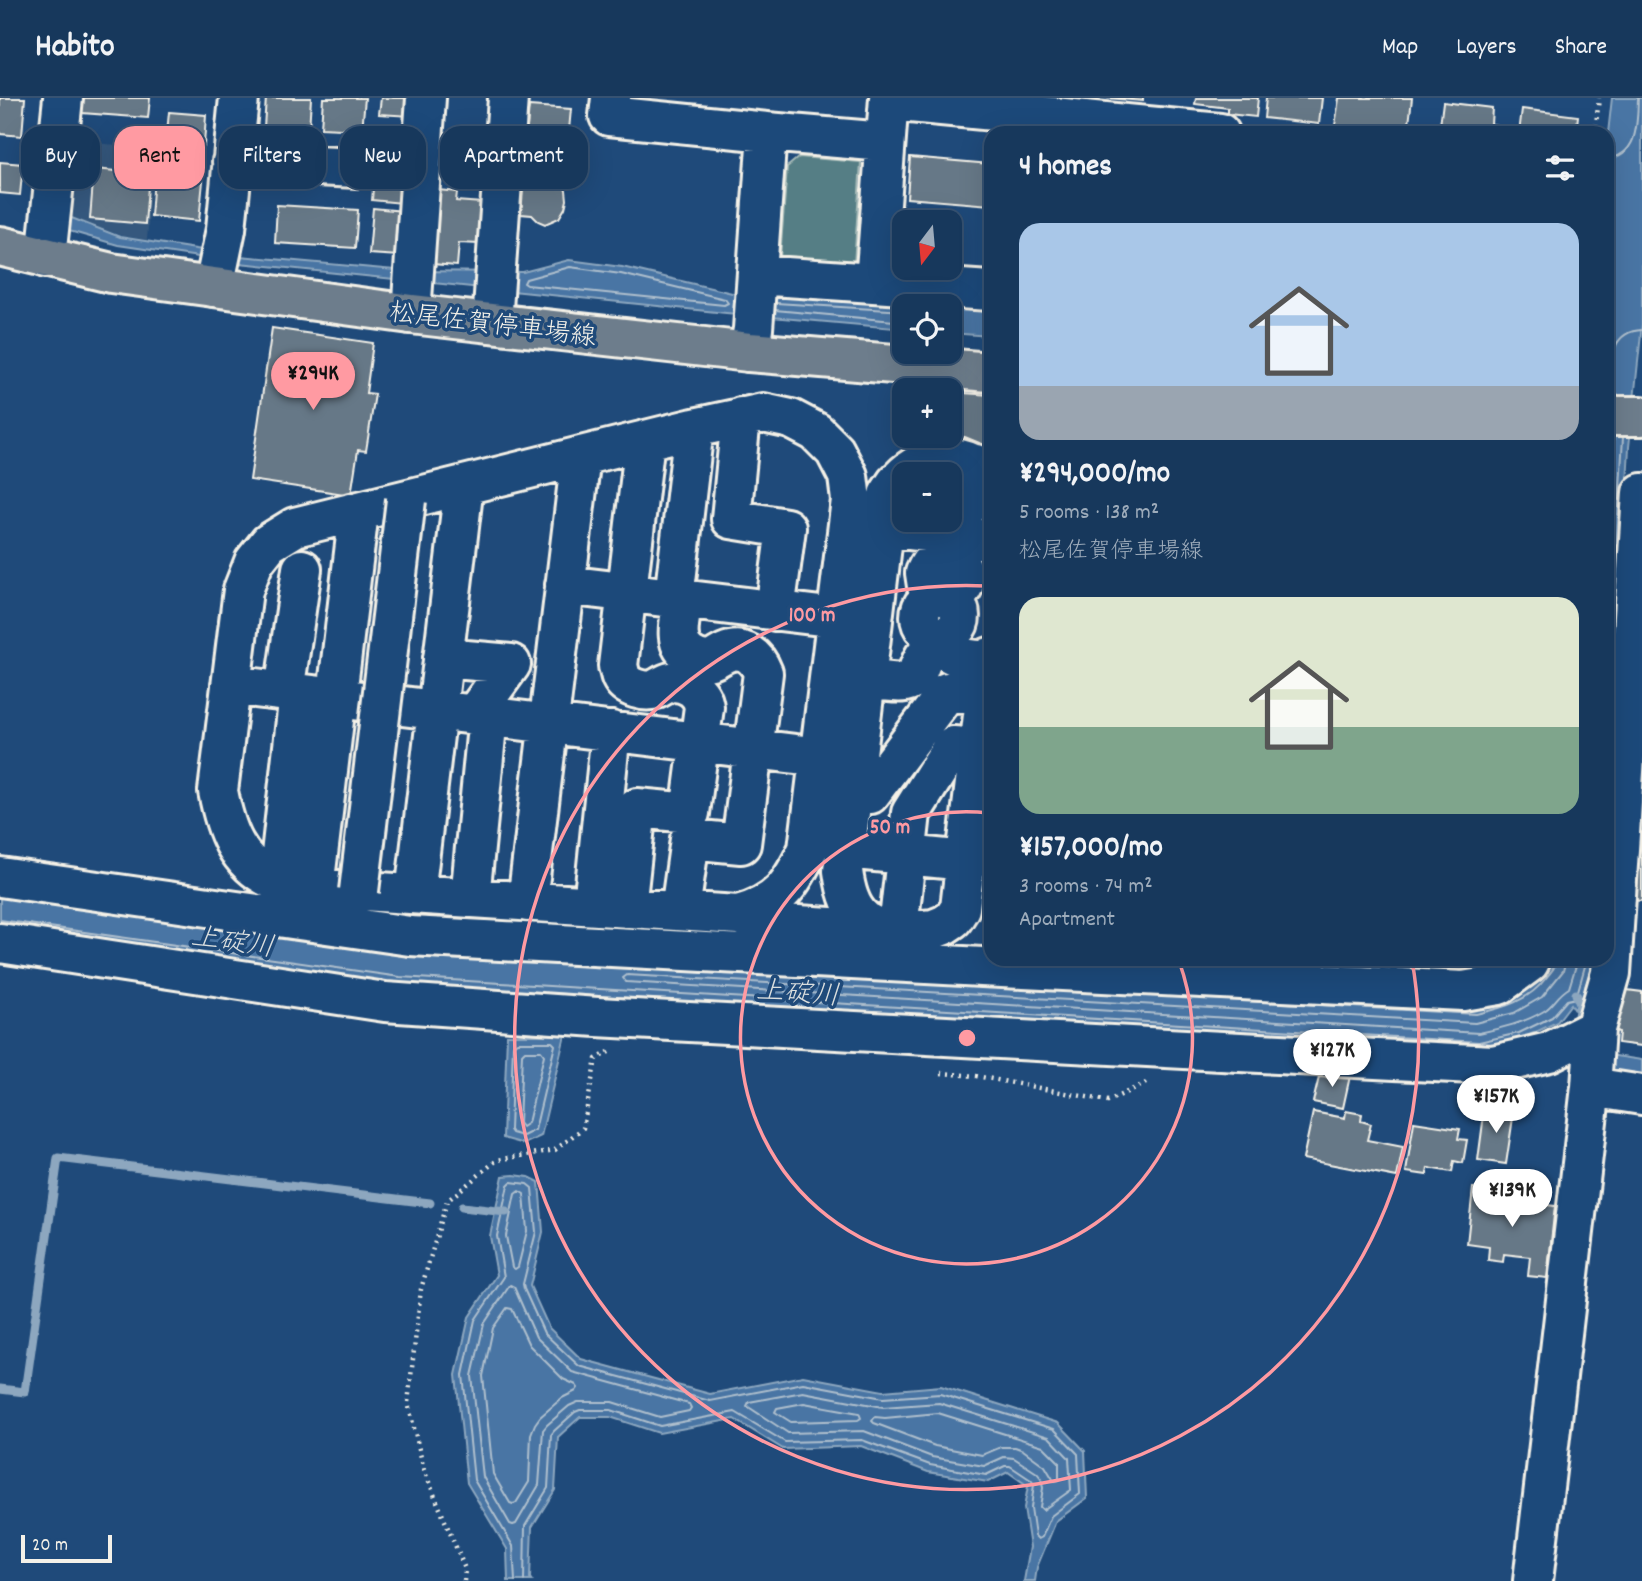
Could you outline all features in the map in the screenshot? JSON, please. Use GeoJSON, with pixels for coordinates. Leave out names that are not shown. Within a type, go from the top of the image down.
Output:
{"type":"FeatureCollection","features":[{"type":"Feature","properties":{"kind":"main road","name":"松尾佐賀停車場線"},"geometry":{"type":"LineString","coordinates":[[0,246],[111,273],[218,267],[413,288],[754,309],[984,370]]}},
{"type":"Feature","properties":{"kind":"main road"},"geometry":{"type":"LineString","coordinates":[[1614,416],[1642,416]]}},
{"type":"Feature","properties":{"kind":"street"},"geometry":{"type":"LineString","coordinates":[[46,258],[63,98]]}},
{"type":"Feature","properties":{"kind":"street"},"geometry":{"type":"LineString","coordinates":[[236,126],[239,98]]}},
{"type":"Feature","properties":{"kind":"street"},"geometry":{"type":"LineString","coordinates":[[413,288],[426,98]]}},
{"type":"Feature","properties":{"kind":"street"},"geometry":{"type":"LineString","coordinates":[[494,293],[508,98]]}},
{"type":"Feature","properties":{"kind":"street"},"geometry":{"type":"LineString","coordinates":[[611,98],[610,116],[886,142]]}},
{"type":"Feature","properties":{"kind":"street"},"geometry":{"type":"LineString","coordinates":[[875,283],[889,99],[1174,120],[1195,126]]}},
{"type":"Feature","properties":{"kind":"street"},"geometry":{"type":"LineString","coordinates":[[767,132],[754,309],[875,283],[984,291]]}},
{"type":"Feature","properties":{"kind":"street"},"geometry":{"type":"LineString","coordinates":[[218,267],[226,229],[230,189]]}},
{"type":"Feature","properties":{"kind":"street"},"geometry":{"type":"LineString","coordinates":[[738,915],[757,910],[779,895],[797,873],[808,849],[851,500],[848,476],[835,451],[816,432],[791,419],[763,413],[741,417],[295,527],[269,543],[254,562],[243,590],[218,791],[223,818],[233,842],[251,865],[274,879],[359,891],[738,915],[766,923],[846,928],[878,922]]}},
{"type":"Feature","properties":{"kind":"street"},"geometry":{"type":"LineString","coordinates":[[741,417],[732,519],[786,528],[775,611]]}},
{"type":"Feature","properties":{"kind":"street"},"geometry":{"type":"LineString","coordinates":[[680,911],[690,839],[741,844],[763,673],[759,662],[742,651],[734,650],[713,660],[704,661],[695,659],[680,646],[679,599],[694,428]]}},
{"type":"Feature","properties":{"kind":"street"},"geometry":{"type":"LineString","coordinates":[[610,906],[637,808],[690,813],[704,707],[695,688],[669,682],[657,689],[638,689],[622,680],[618,666],[628,593],[623,526],[645,440]]}},
{"type":"Feature","properties":{"kind":"street"},"geometry":{"type":"LineString","coordinates":[[527,902],[581,456]]}},
{"type":"Feature","properties":{"kind":"street"},"geometry":{"type":"LineString","coordinates":[[926,462],[935,458],[954,457],[983,470],[970,504],[962,503]]}},
{"type":"Feature","properties":{"kind":"street"},"geometry":{"type":"LineString","coordinates":[[464,485],[443,658],[466,714],[470,898]]}},
{"type":"Feature","properties":{"kind":"street"},"geometry":{"type":"LineString","coordinates":[[1533,1581],[1591,1087],[1595,1029],[1627,974],[1642,493]]}},
{"type":"Feature","properties":{"kind":"street"},"geometry":{"type":"LineString","coordinates":[[359,891],[406,500]]}},
{"type":"Feature","properties":{"kind":"street"},"geometry":{"type":"LineString","coordinates":[[296,884],[326,792],[359,511]]}},
{"type":"Feature","properties":{"kind":"street"},"geometry":{"type":"LineString","coordinates":[[911,532],[933,567]]}},
{"type":"Feature","properties":{"kind":"street"},"geometry":{"type":"LineString","coordinates":[[878,922],[844,883],[843,871],[866,678],[933,567],[984,543]]}},
{"type":"Feature","properties":{"kind":"street"},"geometry":{"type":"LineString","coordinates":[[296,884],[278,777],[291,693],[292,635],[300,581],[348,599]]}},
{"type":"Feature","properties":{"kind":"street"},"geometry":{"type":"LineString","coordinates":[[565,585],[837,618]]}},
{"type":"Feature","properties":{"kind":"street"},"geometry":{"type":"LineString","coordinates":[[292,635],[344,640]]}},
{"type":"Feature","properties":{"kind":"street"},"geometry":{"type":"LineString","coordinates":[[866,678],[904,682],[911,680],[923,656],[928,651],[941,648],[984,669]]}},
{"type":"Feature","properties":{"kind":"street"},"geometry":{"type":"LineString","coordinates":[[415,894],[466,714],[511,664],[443,658]]}},
{"type":"Feature","properties":{"kind":"street"},"geometry":{"type":"LineString","coordinates":[[852,792],[870,794],[947,692],[984,674]]}},
{"type":"Feature","properties":{"kind":"street"},"geometry":{"type":"LineString","coordinates":[[231,685],[820,757]]}},
{"type":"Feature","properties":{"kind":"street"},"geometry":{"type":"LineString","coordinates":[[805,855],[819,907],[878,922],[934,929],[953,919],[960,908],[984,710]]}},
{"type":"Feature","properties":{"kind":"street"},"geometry":{"type":"LineString","coordinates":[[610,906],[589,814],[611,731]]}},
{"type":"Feature","properties":{"kind":"street"},"geometry":{"type":"LineString","coordinates":[[878,922],[906,855],[911,813],[953,746],[979,748]]}},
{"type":"Feature","properties":{"kind":"street"},"geometry":{"type":"LineString","coordinates":[[846,849],[966,861]]}},
{"type":"Feature","properties":{"kind":"street"},"geometry":{"type":"LineString","coordinates":[[0,877],[410,936],[1463,991],[1499,985],[1525,966]]}},
{"type":"Feature","properties":{"kind":"street"},"geometry":{"type":"LineString","coordinates":[[0,943],[385,1002],[584,1016],[1493,1065],[1549,1052],[1595,1029]]}},
{"type":"Feature","properties":{"kind":"street"},"geometry":{"type":"LineString","coordinates":[[1591,1087],[1642,1095]]}},
{"type":"Feature","properties":{"kind":"path"},"geometry":{"type":"LineString","coordinates":[[1596,126],[1599,98]]}},
{"type":"Feature","properties":{"kind":"path"},"geometry":{"type":"LineString","coordinates":[[464,1581],[465,1569],[424,1470],[408,1403],[421,1289],[447,1201],[497,1160],[555,1150],[583,1128],[596,1059],[615,1048]]}},
{"type":"Feature","properties":{"kind":"path"},"geometry":{"type":"LineString","coordinates":[[934,1073],[976,1076],[1108,1101],[1152,1080]]}},
{"type":"Feature","properties":{"kind":"shaded area"},"geometry":{"type":"Polygon","coordinates":[[[100,144],[114,145],[114,189],[151,189],[147,240],[122,236],[63,215],[65,189],[100,189],[100,144]]]}},
{"type":"Feature","properties":{"kind":"green space"},"geometry":{"type":"Polygon","coordinates":[[[799,157],[861,162],[854,264],[780,258],[787,167],[799,157]]]}},
{"type":"Feature","properties":{"kind":"water"},"geometry":{"type":"Polygon","coordinates":[[[1612,98],[1642,98],[1642,324],[1629,447],[1614,727],[1614,126],[1609,126],[1612,98]]]}},
{"type":"Feature","properties":{"kind":"water"},"geometry":{"type":"Polygon","coordinates":[[[69,217],[120,237],[240,256],[406,271],[523,272],[569,260],[622,267],[732,293],[892,303],[892,328],[239,263],[118,245],[66,230],[69,217]]]}},
{"type":"Feature","properties":{"kind":"water"},"geometry":{"type":"Polygon","coordinates":[[[962,308],[984,310],[984,336],[962,334],[962,308]]]}},
{"type":"Feature","properties":{"kind":"water","name":"上碇川"},"geometry":{"type":"Polygon","coordinates":[[[0,890],[405,946],[1533,984],[1546,966],[1592,966],[1585,987],[1585,1000],[1574,1009],[1571,1004],[1557,1022],[1521,1039],[1481,1049],[399,984],[0,927],[0,890]]]}},
{"type":"Feature","properties":{"kind":"water"},"geometry":{"type":"Polygon","coordinates":[[[507,1035],[565,1035],[541,1136],[524,1144],[503,1138],[507,1035]]]}},
{"type":"Feature","properties":{"kind":"water"},"geometry":{"type":"Polygon","coordinates":[[[1609,1055],[1642,1060],[1642,1084],[1611,1076],[1609,1055]]]}},
{"type":"Feature","properties":{"kind":"water"},"geometry":{"type":"Polygon","coordinates":[[[503,1176],[529,1177],[539,1182],[543,1232],[530,1286],[549,1328],[581,1359],[710,1394],[803,1376],[883,1391],[941,1386],[1058,1423],[1085,1451],[1087,1498],[1056,1521],[1037,1567],[1035,1581],[1024,1581],[1030,1547],[1024,1508],[1028,1486],[1008,1472],[988,1482],[928,1472],[861,1446],[783,1449],[734,1419],[659,1433],[610,1417],[580,1417],[558,1437],[555,1490],[532,1527],[532,1581],[508,1581],[507,1549],[467,1483],[456,1375],[469,1317],[497,1275],[490,1236],[503,1176]]]}},
{"type":"Feature","properties":{"kind":"building"},"geometry":{"type":"Polygon","coordinates":[[[0,98],[25,98],[21,136],[0,134],[0,98]]]}},
{"type":"Feature","properties":{"kind":"building"},"geometry":{"type":"Polygon","coordinates":[[[83,98],[150,98],[148,118],[82,113],[83,98]]]}},
{"type":"Feature","properties":{"kind":"building"},"geometry":{"type":"Polygon","coordinates":[[[266,98],[311,98],[309,126],[264,126],[266,98]]]}},
{"type":"Feature","properties":{"kind":"building"},"geometry":{"type":"Polygon","coordinates":[[[323,98],[365,98],[362,126],[340,126],[340,129],[321,126],[323,98]]]}},
{"type":"Feature","properties":{"kind":"building"},"geometry":{"type":"Polygon","coordinates":[[[381,98],[412,98],[411,116],[379,114],[381,98]]]}},
{"type":"Feature","properties":{"kind":"building"},"geometry":{"type":"Polygon","coordinates":[[[1107,98],[1143,98],[1143,101],[1107,98]]]}},
{"type":"Feature","properties":{"kind":"building"},"geometry":{"type":"Polygon","coordinates":[[[1196,98],[1258,98],[1256,117],[1228,114],[1228,108],[1195,104],[1196,98]]]}},
{"type":"Feature","properties":{"kind":"building"},"geometry":{"type":"Polygon","coordinates":[[[1266,98],[1322,98],[1319,124],[1264,118],[1266,98]]]}},
{"type":"Feature","properties":{"kind":"building"},"geometry":{"type":"Polygon","coordinates":[[[1339,98],[1412,98],[1409,126],[1335,126],[1339,98]]]}},
{"type":"Feature","properties":{"kind":"building"},"geometry":{"type":"Polygon","coordinates":[[[1443,102],[1492,108],[1491,124],[1498,125],[1498,126],[1440,126],[1443,102]]]}},
{"type":"Feature","properties":{"kind":"building"},"geometry":{"type":"Polygon","coordinates":[[[529,106],[571,109],[569,126],[527,126],[529,106]]]}},
{"type":"Feature","properties":{"kind":"building"},"geometry":{"type":"Polygon","coordinates":[[[1522,109],[1578,116],[1577,126],[1520,126],[1522,109]]]}},
{"type":"Feature","properties":{"kind":"building"},"geometry":{"type":"Polygon","coordinates":[[[169,112],[206,115],[205,130],[205,126],[168,126],[169,112]]]}},
{"type":"Feature","properties":{"kind":"building"},"geometry":{"type":"Polygon","coordinates":[[[440,132],[440,172],[437,172],[440,132]]]}},
{"type":"Feature","properties":{"kind":"building"},"geometry":{"type":"Polygon","coordinates":[[[910,157],[984,163],[984,204],[907,198],[910,157]]]}},
{"type":"Feature","properties":{"kind":"building"},"geometry":{"type":"Polygon","coordinates":[[[0,162],[21,164],[20,195],[0,193],[0,162]]]}},
{"type":"Feature","properties":{"kind":"building"},"geometry":{"type":"Polygon","coordinates":[[[100,170],[114,171],[114,189],[148,189],[145,224],[90,219],[92,189],[100,189],[100,170]]]}},
{"type":"Feature","properties":{"kind":"building"},"geometry":{"type":"Polygon","coordinates":[[[153,189],[202,189],[199,221],[151,216],[153,189]]]}},
{"type":"Feature","properties":{"kind":"building"},"geometry":{"type":"Polygon","coordinates":[[[373,189],[403,189],[402,203],[372,200],[373,189]]]}},
{"type":"Feature","properties":{"kind":"building"},"geometry":{"type":"Polygon","coordinates":[[[523,189],[566,189],[567,200],[559,218],[545,224],[532,215],[521,214],[523,189]]]}},
{"type":"Feature","properties":{"kind":"building"},"geometry":{"type":"Polygon","coordinates":[[[438,190],[457,192],[456,201],[482,203],[479,244],[459,243],[457,266],[432,264],[438,190]]]}},
{"type":"Feature","properties":{"kind":"building"},"geometry":{"type":"Polygon","coordinates":[[[277,205],[358,210],[355,248],[275,243],[277,205]]]}},
{"type":"Feature","properties":{"kind":"building"},"geometry":{"type":"Polygon","coordinates":[[[373,208],[403,211],[399,256],[369,254],[373,208]]]}},
{"type":"Feature","properties":{"kind":"building"},"geometry":{"type":"Polygon","coordinates":[[[272,328],[373,343],[366,393],[375,394],[366,451],[358,450],[351,495],[250,480],[272,328]]]}},
{"type":"Feature","properties":{"kind":"building"},"geometry":{"type":"Polygon","coordinates":[[[962,393],[984,395],[984,445],[962,437],[962,393]]]}},
{"type":"Feature","properties":{"kind":"building"},"geometry":{"type":"Polygon","coordinates":[[[1635,831],[1642,832],[1642,901],[1630,900],[1635,831]]]}},
{"type":"Feature","properties":{"kind":"building"},"geometry":{"type":"Polygon","coordinates":[[[1299,966],[1338,966],[1337,976],[1299,971],[1299,966]]]}},
{"type":"Feature","properties":{"kind":"building"},"geometry":{"type":"Polygon","coordinates":[[[1449,966],[1473,966],[1472,979],[1448,977],[1449,966]]]}},
{"type":"Feature","properties":{"kind":"building"},"geometry":{"type":"Polygon","coordinates":[[[1619,989],[1642,992],[1642,1046],[1618,1043],[1619,1032],[1614,1031],[1619,989]]]}},
{"type":"Feature","properties":{"kind":"building"},"geometry":{"type":"Polygon","coordinates":[[[1321,1069],[1350,1076],[1343,1108],[1313,1102],[1321,1069]]]}},
{"type":"Feature","properties":{"kind":"building"},"geometry":{"type":"Polygon","coordinates":[[[1485,1107],[1514,1111],[1506,1164],[1478,1160],[1485,1107]]]}},
{"type":"Feature","properties":{"kind":"building"},"geometry":{"type":"Polygon","coordinates":[[[1346,1111],[1362,1114],[1361,1121],[1371,1124],[1367,1140],[1403,1147],[1397,1177],[1303,1159],[1313,1112],[1345,1118],[1346,1111]]]}},
{"type":"Feature","properties":{"kind":"building"},"geometry":{"type":"Polygon","coordinates":[[[1414,1122],[1460,1129],[1458,1139],[1467,1140],[1463,1163],[1454,1161],[1452,1172],[1428,1168],[1427,1175],[1406,1172],[1414,1122]]]}},
{"type":"Feature","properties":{"kind":"building"},"geometry":{"type":"Polygon","coordinates":[[[1473,1188],[1510,1192],[1509,1201],[1555,1206],[1547,1278],[1528,1276],[1530,1257],[1504,1254],[1503,1262],[1488,1260],[1489,1247],[1467,1244],[1473,1188]]]}},
{"type":"Feature","properties":{"kind":"waterway"},"geometry":{"type":"LineString","coordinates":[[1576,994],[1580,1004],[1576,1028]]}},
{"type":"Feature","properties":{"kind":"waterway"},"geometry":{"type":"LineString","coordinates":[[0,1389],[25,1392],[58,1158],[430,1203]]}},
{"type":"Feature","properties":{"kind":"waterway"},"geometry":{"type":"LineString","coordinates":[[462,1207],[506,1212]]}}]}
